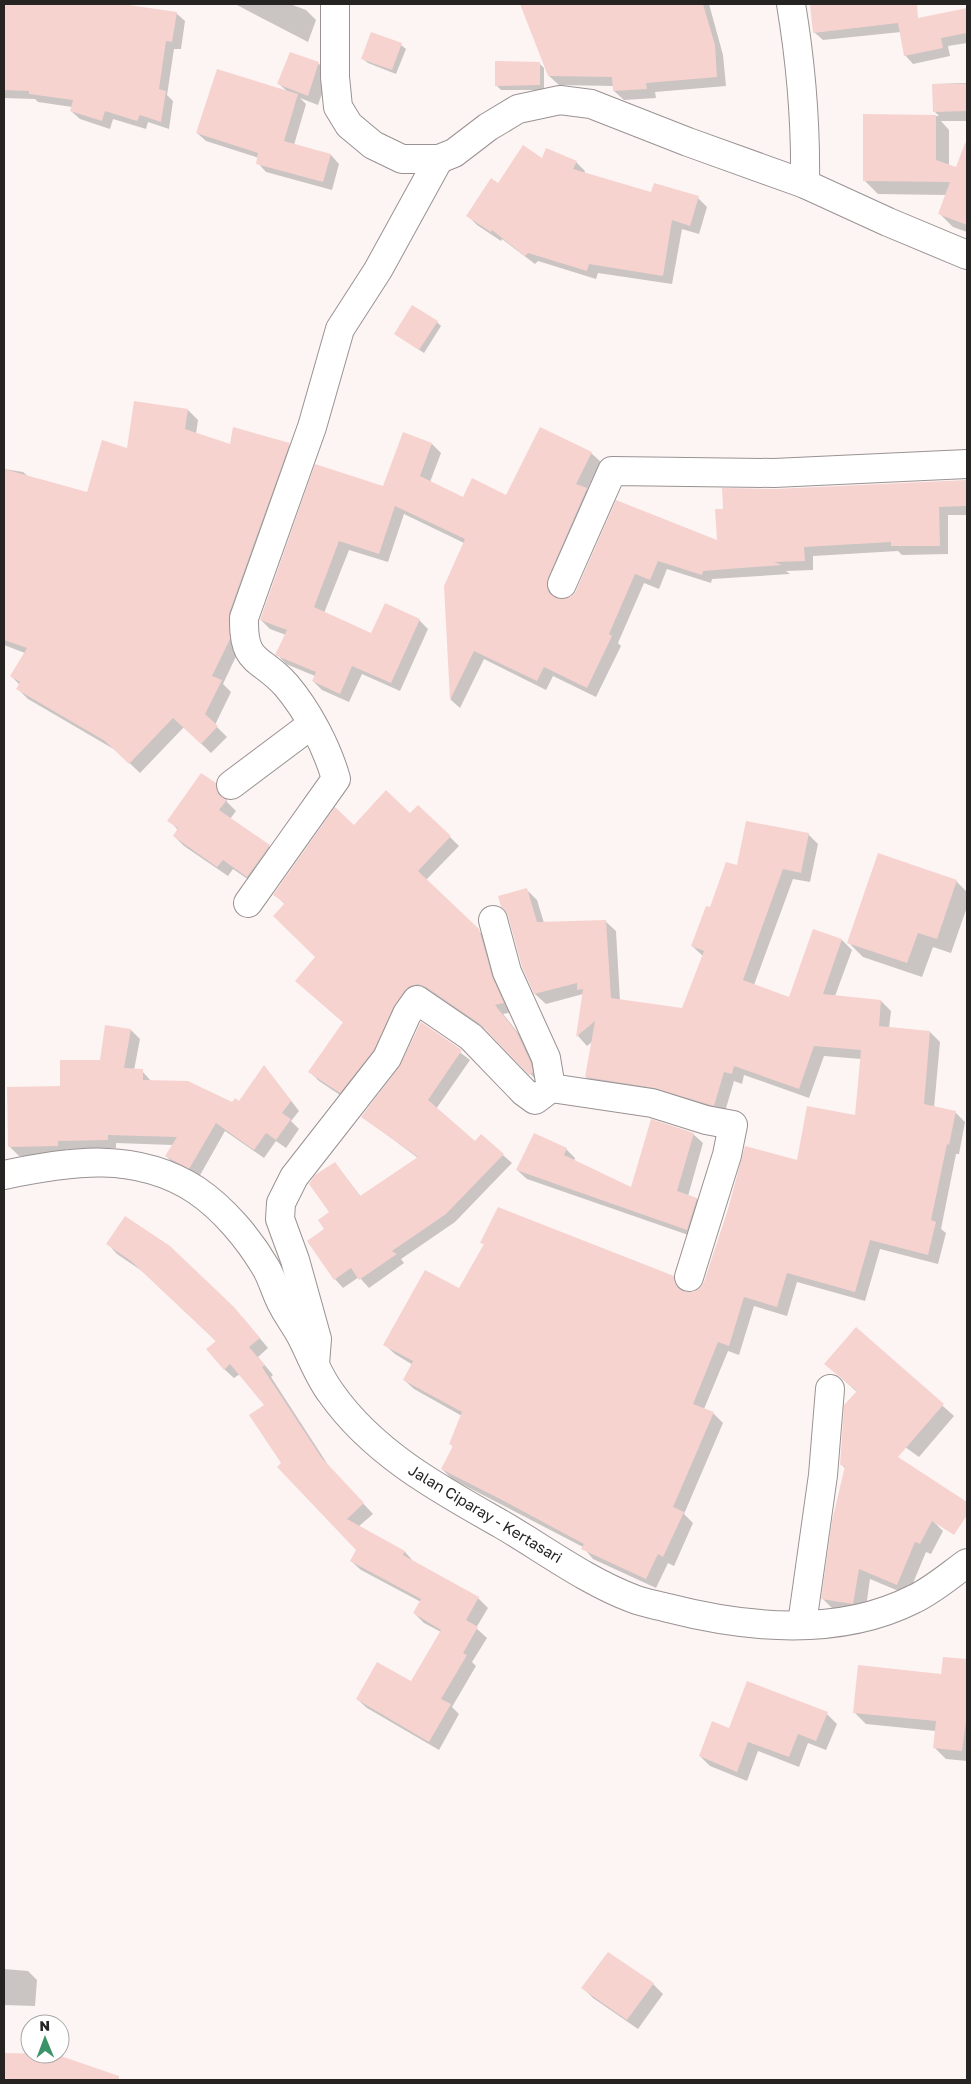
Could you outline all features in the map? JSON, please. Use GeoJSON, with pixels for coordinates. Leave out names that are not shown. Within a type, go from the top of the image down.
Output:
{"type":"FeatureCollection","features":[{"type":"Feature","properties":{"kind":"street"},"geometry":{"type":"LineString","coordinates":[[335,4],[335,77],[338,107],[349,125],[373,145],[402,160],[439,159],[454,153],[488,127],[518,109],[560,100],[591,104],[805,184],[967,255]]}},
{"type":"Feature","properties":{"kind":"street"},"geometry":{"type":"LineString","coordinates":[[791,4],[799,50],[806,132],[805,184]]}},
{"type":"Feature","properties":{"kind":"street"},"geometry":{"type":"LineString","coordinates":[[248,902],[336,779],[331,760],[302,707],[285,684],[252,657],[244,640],[244,618],[312,427],[340,329],[378,270],[439,159]]}},
{"type":"Feature","properties":{"kind":"street"},"geometry":{"type":"LineString","coordinates":[[562,584],[612,471],[774,472],[967,464]]}},
{"type":"Feature","properties":{"kind":"street"},"geometry":{"type":"LineString","coordinates":[[231,785],[311,725]]}},
{"type":"Feature","properties":{"kind":"street"},"geometry":{"type":"LineString","coordinates":[[493,920],[507,972],[546,1058],[551,1088]]}},
{"type":"Feature","properties":{"kind":"street"},"geometry":{"type":"LineString","coordinates":[[315,1364],[317,1338],[295,1260],[280,1219],[281,1202],[294,1177],[387,1058],[408,1014],[417,1000],[471,1037],[524,1092],[535,1100],[551,1088],[652,1103],[706,1120],[733,1125],[727,1155],[689,1277]]}},
{"type":"Feature","properties":{"kind":"street","name":"Jalan Ciparay - Kertasari"},"geometry":{"type":"LineString","coordinates":[[4,1175],[59,1165],[115,1162],[140,1166],[163,1174],[196,1190],[226,1214],[266,1269],[282,1305],[330,1393],[350,1416],[400,1463],[442,1492],[576,1570],[634,1599],[702,1617],[750,1625],[844,1621],[886,1610],[915,1599],[967,1563]]}},
{"type":"Feature","properties":{"kind":"street"},"geometry":{"type":"LineString","coordinates":[[802,1624],[822,1484],[830,1389]]}},
{"type":"Feature","properties":{"kind":"building"},"geometry":{"type":"Polygon","coordinates":[[[4,4],[122,4],[177,12],[172,42],[166,41],[159,89],[166,91],[161,122],[140,115],[137,121],[105,111],[102,121],[70,111],[73,100],[29,94],[29,91],[4,90],[4,4]]]}},
{"type":"Feature","properties":{"kind":"building"},"geometry":{"type":"Polygon","coordinates":[[[520,4],[703,4],[715,45],[717,77],[646,83],[647,89],[613,91],[612,77],[548,76],[520,4]]]}},
{"type":"Feature","properties":{"kind":"building"},"geometry":{"type":"Polygon","coordinates":[[[810,4],[917,4],[918,18],[967,8],[967,33],[941,38],[943,48],[904,56],[898,23],[813,33],[810,4]]]}},
{"type":"Feature","properties":{"kind":"building"},"geometry":{"type":"Polygon","coordinates":[[[371,32],[402,43],[392,70],[361,59],[371,32]]]}},
{"type":"Feature","properties":{"kind":"building"},"geometry":{"type":"Polygon","coordinates":[[[290,52],[319,62],[308,96],[277,84],[290,52]]]}},
{"type":"Feature","properties":{"kind":"building"},"geometry":{"type":"Polygon","coordinates":[[[495,61],[540,62],[540,85],[495,86],[495,61]]]}},
{"type":"Feature","properties":{"kind":"building"},"geometry":{"type":"Polygon","coordinates":[[[217,69],[298,94],[284,141],[331,154],[323,182],[256,164],[258,153],[196,133],[217,69]]]}},
{"type":"Feature","properties":{"kind":"building"},"geometry":{"type":"Polygon","coordinates":[[[932,84],[967,84],[967,111],[933,112],[932,84]]]}},
{"type":"Feature","properties":{"kind":"building"},"geometry":{"type":"Polygon","coordinates":[[[863,114],[936,115],[936,160],[956,167],[965,143],[967,144],[967,225],[938,214],[950,182],[863,181],[863,114]]]}},
{"type":"Feature","properties":{"kind":"building"},"geometry":{"type":"Polygon","coordinates":[[[523,145],[542,158],[546,148],[577,161],[573,169],[651,192],[654,183],[699,196],[690,226],[672,220],[663,276],[589,264],[587,271],[528,253],[525,256],[492,230],[491,232],[466,216],[491,178],[498,183],[523,145]]]}},
{"type":"Feature","properties":{"kind":"building"},"geometry":{"type":"Polygon","coordinates":[[[412,305],[438,321],[419,350],[394,334],[412,305]]]}},
{"type":"Feature","properties":{"kind":"building"},"geometry":{"type":"Polygon","coordinates":[[[134,401],[188,409],[185,429],[230,444],[233,427],[290,443],[229,613],[230,639],[212,676],[222,680],[205,714],[218,726],[201,744],[173,718],[129,764],[105,741],[16,689],[20,682],[10,676],[27,648],[4,640],[4,469],[87,492],[102,440],[127,448],[134,401]]]}},
{"type":"Feature","properties":{"kind":"building"},"geometry":{"type":"Polygon","coordinates":[[[540,427],[592,452],[576,484],[587,488],[548,578],[547,586],[549,593],[556,598],[564,599],[572,596],[576,591],[616,500],[717,540],[715,509],[723,509],[722,488],[775,489],[966,480],[967,506],[939,507],[940,546],[891,546],[891,542],[804,547],[805,561],[774,562],[782,565],[703,571],[702,575],[658,561],[650,580],[635,574],[609,634],[612,636],[587,688],[544,667],[537,681],[474,651],[450,700],[444,586],[465,539],[395,506],[379,554],[339,541],[314,607],[371,633],[385,603],[420,619],[391,683],[352,666],[340,694],[312,681],[316,672],[275,655],[287,630],[260,620],[315,464],[383,486],[403,432],[432,443],[420,476],[463,497],[472,478],[506,495],[540,427]]]}},
{"type":"Feature","properties":{"kind":"building"},"geometry":{"type":"Polygon","coordinates":[[[201,773],[216,783],[218,794],[227,800],[219,810],[270,845],[247,877],[223,860],[217,867],[173,836],[178,828],[167,821],[201,773]]]}},
{"type":"Feature","properties":{"kind":"building"},"geometry":{"type":"Polygon","coordinates":[[[386,790],[410,813],[418,805],[451,836],[418,871],[479,929],[492,976],[504,1003],[495,1005],[517,1033],[531,1063],[533,1072],[529,1075],[480,1024],[426,987],[418,984],[410,986],[404,991],[393,1008],[374,1050],[340,1093],[308,1072],[343,1022],[295,981],[315,957],[273,916],[285,903],[273,895],[335,807],[354,825],[386,790]]]}},
{"type":"Feature","properties":{"kind":"building"},"geometry":{"type":"Polygon","coordinates":[[[746,821],[809,833],[801,873],[783,869],[743,980],[789,997],[813,929],[842,939],[823,994],[881,1000],[879,1026],[930,1031],[924,1104],[956,1111],[931,1220],[936,1222],[928,1255],[870,1240],[855,1292],[787,1273],[777,1307],[744,1297],[729,1346],[718,1342],[693,1404],[714,1412],[673,1507],[684,1512],[663,1557],[658,1554],[646,1579],[581,1549],[584,1544],[441,1469],[453,1446],[449,1444],[462,1412],[403,1380],[413,1361],[383,1345],[425,1270],[459,1288],[484,1244],[480,1243],[498,1207],[674,1276],[678,1288],[685,1292],[693,1292],[700,1288],[704,1282],[728,1209],[745,1146],[797,1160],[807,1106],[855,1115],[861,1050],[814,1046],[799,1089],[734,1066],[732,1074],[724,1072],[714,1106],[654,1088],[585,1077],[595,1021],[576,1037],[583,989],[577,990],[577,983],[534,994],[522,967],[508,916],[501,907],[498,896],[527,888],[537,922],[606,920],[611,998],[682,1008],[704,951],[691,946],[706,906],[710,907],[726,862],[737,865],[746,821]]]}},
{"type":"Feature","properties":{"kind":"building"},"geometry":{"type":"Polygon","coordinates":[[[878,853],[957,880],[937,939],[918,933],[907,963],[847,943],[878,853]]]}},
{"type":"Feature","properties":{"kind":"building"},"geometry":{"type":"Polygon","coordinates":[[[421,1022],[462,1050],[428,1100],[475,1141],[481,1134],[504,1154],[446,1214],[392,1251],[397,1254],[359,1280],[351,1268],[334,1280],[307,1241],[324,1229],[318,1220],[329,1212],[309,1184],[315,1175],[335,1162],[360,1196],[418,1157],[361,1117],[399,1067],[421,1022]]]}},
{"type":"Feature","properties":{"kind":"building"},"geometry":{"type":"Polygon","coordinates":[[[105,1025],[131,1029],[124,1068],[143,1069],[143,1080],[188,1081],[232,1102],[235,1098],[239,1101],[264,1065],[291,1101],[282,1113],[291,1119],[276,1140],[266,1133],[254,1150],[216,1123],[189,1169],[165,1156],[177,1137],[108,1135],[108,1140],[58,1141],[58,1146],[8,1147],[7,1087],[60,1086],[60,1060],[100,1060],[105,1025]]]}},
{"type":"Feature","properties":{"kind":"building"},"geometry":{"type":"Polygon","coordinates":[[[651,1119],[694,1133],[677,1191],[697,1198],[687,1230],[516,1170],[534,1133],[567,1148],[564,1155],[631,1187],[651,1119]]]}},
{"type":"Feature","properties":{"kind":"building"},"geometry":{"type":"Polygon","coordinates":[[[125,1216],[170,1246],[234,1307],[260,1338],[249,1347],[265,1365],[262,1367],[321,1457],[364,1503],[347,1519],[405,1551],[403,1555],[479,1597],[466,1620],[478,1627],[463,1653],[467,1655],[441,1699],[451,1704],[429,1742],[356,1699],[377,1662],[411,1681],[441,1630],[413,1613],[421,1599],[350,1561],[356,1550],[277,1467],[281,1463],[249,1415],[264,1405],[230,1364],[224,1370],[206,1349],[216,1341],[131,1261],[106,1244],[125,1216]]]}},
{"type":"Feature","properties":{"kind":"building"},"geometry":{"type":"Polygon","coordinates":[[[856,1327],[944,1404],[898,1457],[967,1502],[967,1515],[954,1535],[932,1521],[920,1544],[915,1542],[897,1585],[859,1569],[853,1604],[821,1599],[832,1521],[845,1466],[840,1465],[844,1405],[857,1391],[824,1364],[856,1327]]]}},
{"type":"Feature","properties":{"kind":"building"},"geometry":{"type":"Polygon","coordinates":[[[943,1657],[967,1659],[967,1714],[962,1751],[933,1748],[936,1721],[853,1713],[858,1665],[941,1674],[943,1657]]]}},
{"type":"Feature","properties":{"kind":"building"},"geometry":{"type":"Polygon","coordinates":[[[747,1681],[828,1712],[816,1741],[798,1734],[789,1757],[748,1742],[737,1772],[699,1756],[712,1721],[729,1728],[747,1681]]]}},
{"type":"Feature","properties":{"kind":"building"},"geometry":{"type":"Polygon","coordinates":[[[608,1952],[654,1983],[627,2020],[581,1988],[608,1952]]]}},
{"type":"Feature","properties":{"kind":"building"},"geometry":{"type":"Polygon","coordinates":[[[4,2053],[20,2053],[20,2064],[70,2064],[70,2059],[119,2076],[119,2080],[4,2080],[4,2053]]]}}]}
